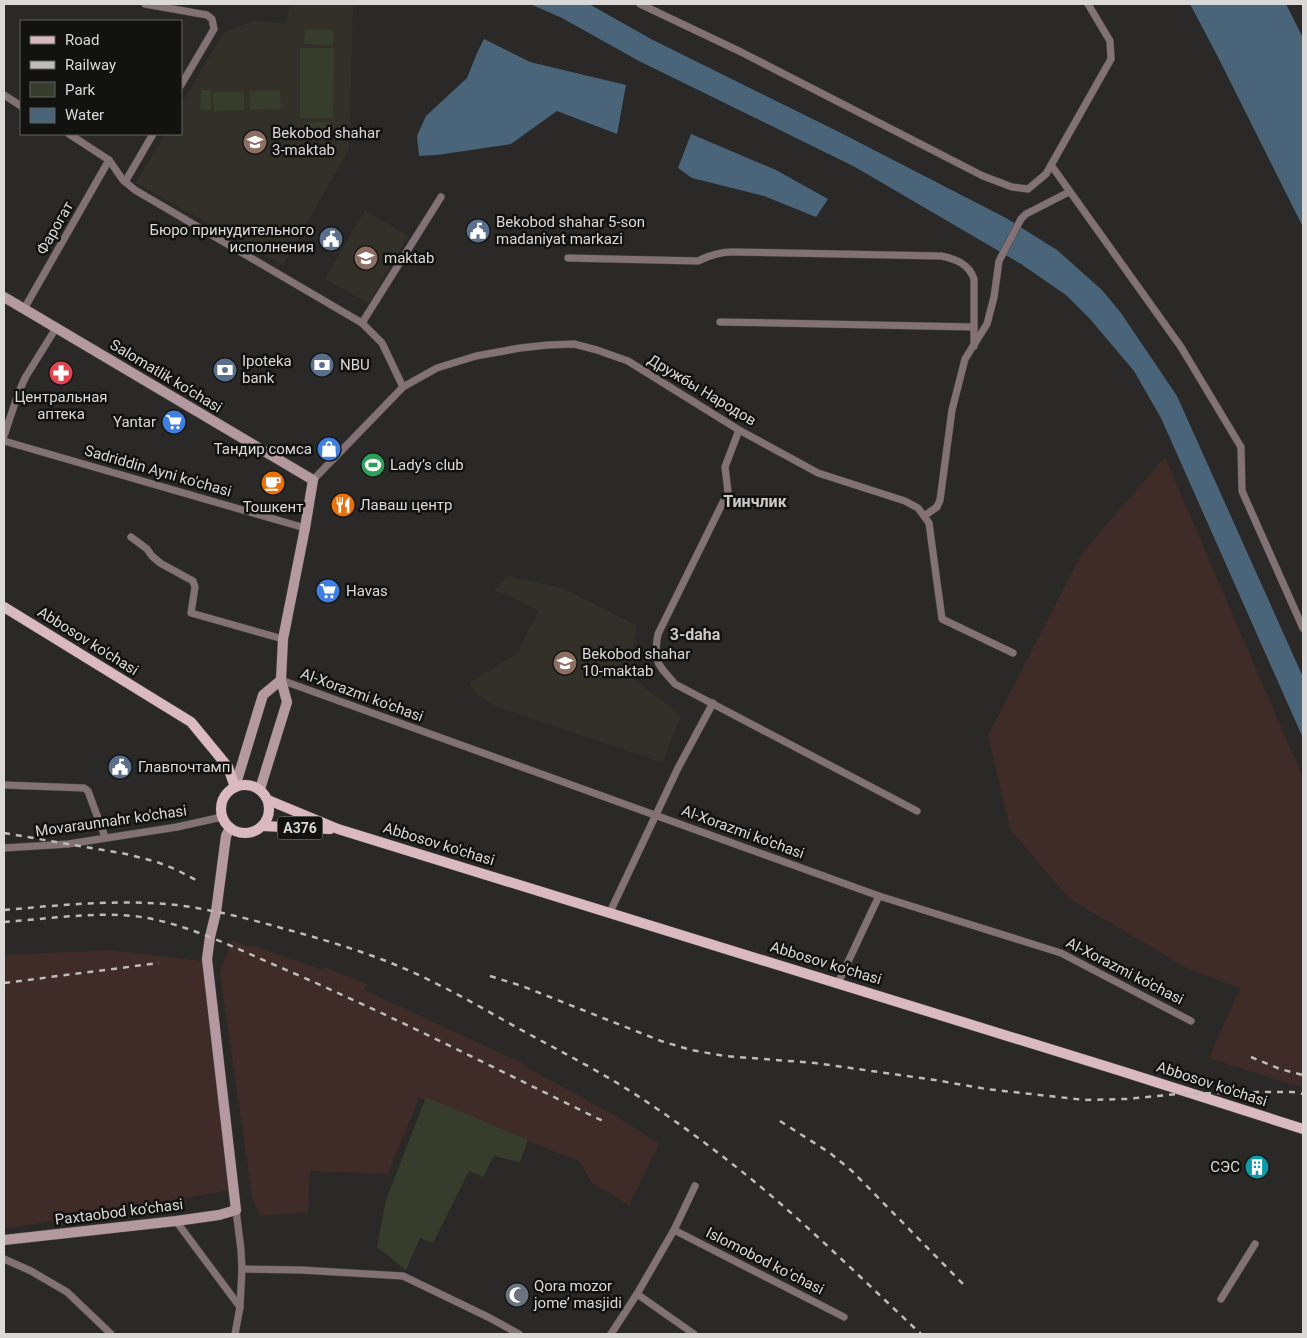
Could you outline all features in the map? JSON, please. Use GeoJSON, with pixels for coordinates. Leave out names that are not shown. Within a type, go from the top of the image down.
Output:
{"type":"FeatureCollection","features":[{"type":"Feature","properties":{"kind":"main road","name":"Abbosov ko'chasi"},"geometry":{"type":"LineString","coordinates":[[4,607],[191,722],[228,767],[235,786]]}},
{"type":"Feature","properties":{"kind":"main road"},"geometry":{"type":"LineString","coordinates":[[248,784],[260,789],[268,800],[269,807],[269,814],[262,826],[254,832],[248,833],[236,832],[225,824],[220,811],[221,803],[228,790],[235,786],[248,784]]}},
{"type":"Feature","properties":{"kind":"main road","name":"Abbosov ko'chasi"},"geometry":{"type":"LineString","coordinates":[[268,800],[338,829],[1112,1068],[1303,1129]]}},
{"type":"Feature","properties":{"kind":"main road","name":"Abbosov ko'chasi"},"geometry":{"type":"LineString","coordinates":[[262,826],[338,829]]}},
{"type":"Feature","properties":{"kind":"street"},"geometry":{"type":"LineString","coordinates":[[144,4],[206,15],[212,19],[214,29],[182,83]]}},
{"type":"Feature","properties":{"kind":"street"},"geometry":{"type":"LineString","coordinates":[[640,4],[739,51],[983,176],[1012,187],[1028,189],[1046,174],[1111,59],[1110,41],[1088,4]]}},
{"type":"Feature","properties":{"kind":"street"},"geometry":{"type":"LineString","coordinates":[[4,95],[20,105]]}},
{"type":"Feature","properties":{"kind":"street"},"geometry":{"type":"LineString","coordinates":[[71,135],[109,160],[125,182],[135,190],[362,322],[382,343],[404,387]]}},
{"type":"Feature","properties":{"kind":"street"},"geometry":{"type":"LineString","coordinates":[[125,182],[152,135]]}},
{"type":"Feature","properties":{"kind":"street","name":"Фарогат"},"geometry":{"type":"LineString","coordinates":[[24,310],[109,160]]}},
{"type":"Feature","properties":{"kind":"street"},"geometry":{"type":"LineString","coordinates":[[1051,165],[1181,347],[1241,447],[1242,491],[1303,628]]}},
{"type":"Feature","properties":{"kind":"street"},"geometry":{"type":"LineString","coordinates":[[1013,653],[942,619],[929,523],[924,516],[937,507],[940,500],[952,410],[965,359],[987,324],[994,297],[999,262],[1021,219],[1026,214],[1070,192]]}},
{"type":"Feature","properties":{"kind":"street"},"geometry":{"type":"LineString","coordinates":[[362,322],[440,197]]}},
{"type":"Feature","properties":{"kind":"street"},"geometry":{"type":"LineString","coordinates":[[568,258],[698,261],[712,254],[732,252],[941,256],[951,258],[962,263],[972,272],[974,279],[974,346]]}},
{"type":"Feature","properties":{"kind":"street","name":"Salomatlik ko‘chasi"},"geometry":{"type":"LineString","coordinates":[[4,297],[313,480]]}},
{"type":"Feature","properties":{"kind":"street"},"geometry":{"type":"LineString","coordinates":[[720,322],[974,326]]}},
{"type":"Feature","properties":{"kind":"street"},"geometry":{"type":"LineString","coordinates":[[4,436],[18,394],[56,328]]}},
{"type":"Feature","properties":{"kind":"street","name":"Дружбы Народов"},"geometry":{"type":"LineString","coordinates":[[313,480],[404,387],[437,368],[476,356],[520,348],[574,344],[628,361],[739,430],[818,472],[905,501],[918,508],[924,516]]}},
{"type":"Feature","properties":{"kind":"street"},"geometry":{"type":"LineString","coordinates":[[739,430],[724,467],[728,492],[658,634],[655,650],[658,664],[675,684],[917,811]]}},
{"type":"Feature","properties":{"kind":"street","name":"Sadriddin Ayni ko'chasi"},"geometry":{"type":"LineString","coordinates":[[4,441],[305,528]]}},
{"type":"Feature","properties":{"kind":"street"},"geometry":{"type":"LineString","coordinates":[[260,789],[287,702],[280,680],[283,640],[313,480]]}},
{"type":"Feature","properties":{"kind":"street"},"geometry":{"type":"LineString","coordinates":[[130,537],[147,549],[160,563],[193,581],[195,586],[191,613],[283,640]]}},
{"type":"Feature","properties":{"kind":"street"},"geometry":{"type":"LineString","coordinates":[[235,786],[264,695],[280,680]]}},
{"type":"Feature","properties":{"kind":"street","name":"Al-Xorazmi ko'chasi"},"geometry":{"type":"LineString","coordinates":[[280,680],[879,896],[1061,954],[1191,1021]]}},
{"type":"Feature","properties":{"kind":"street"},"geometry":{"type":"LineString","coordinates":[[610,912],[678,768],[713,703]]}},
{"type":"Feature","properties":{"kind":"street"},"geometry":{"type":"LineString","coordinates":[[4,785],[84,788],[88,790],[105,838]]}},
{"type":"Feature","properties":{"kind":"street","name":"Movaraunnahr ko'chasi"},"geometry":{"type":"LineString","coordinates":[[4,848],[68,844],[177,827],[222,817]]}},
{"type":"Feature","properties":{"kind":"street"},"geometry":{"type":"LineString","coordinates":[[230,828],[226,836],[216,912],[207,959],[241,1250],[240,1307],[234,1334]]}},
{"type":"Feature","properties":{"kind":"street"},"geometry":{"type":"LineString","coordinates":[[838,983],[879,896]]}},
{"type":"Feature","properties":{"kind":"street"},"geometry":{"type":"LineString","coordinates":[[611,1334],[637,1294],[674,1230],[695,1186]]}},
{"type":"Feature","properties":{"kind":"street","name":"Paxtaobod ko‘chasi"},"geometry":{"type":"LineString","coordinates":[[4,1240],[176,1221],[219,1215],[236,1210]]}},
{"type":"Feature","properties":{"kind":"street"},"geometry":{"type":"LineString","coordinates":[[176,1221],[240,1307]]}},
{"type":"Feature","properties":{"kind":"street","name":"Islomobod koʻchasi"},"geometry":{"type":"LineString","coordinates":[[674,1230],[844,1317]]}},
{"type":"Feature","properties":{"kind":"street"},"geometry":{"type":"LineString","coordinates":[[1221,1299],[1255,1244]]}},
{"type":"Feature","properties":{"kind":"street"},"geometry":{"type":"LineString","coordinates":[[4,1259],[31,1271],[66,1292],[112,1334]]}},
{"type":"Feature","properties":{"kind":"street"},"geometry":{"type":"LineString","coordinates":[[242,1269],[301,1270],[403,1276],[519,1334]]}},
{"type":"Feature","properties":{"kind":"street"},"geometry":{"type":"LineString","coordinates":[[637,1294],[694,1334]]}},
{"type":"Feature","properties":{"kind":"shaded area","name":"Bekobod shahar 3-maktab"},"geometry":{"type":"Polygon","coordinates":[[[290,4],[353,4],[349,149],[283,265],[136,183],[164,135],[182,135],[182,103],[224,32],[253,21],[286,23],[290,4]]]}},
{"type":"Feature","properties":{"kind":"shaded area","name":"maktab"},"geometry":{"type":"Polygon","coordinates":[[[365,210],[408,236],[369,303],[325,279],[365,210]]]}},
{"type":"Feature","properties":{"kind":"shaded area"},"geometry":{"type":"Polygon","coordinates":[[[1165,457],[1303,778],[1303,1088],[1209,1058],[1240,988],[1190,970],[1070,899],[1011,831],[988,736],[1082,553],[1165,457]]]}},
{"type":"Feature","properties":{"kind":"shaded area","name":"Bekobod shahar 10-maktab"},"geometry":{"type":"Polygon","coordinates":[[[507,576],[562,588],[637,626],[628,674],[681,716],[662,763],[493,705],[478,695],[469,683],[517,653],[539,611],[494,590],[507,576]]]}},
{"type":"Feature","properties":{"kind":"shaded area"},"geometry":{"type":"Polygon","coordinates":[[[232,940],[322,970],[324,967],[367,984],[364,990],[520,1062],[616,1116],[659,1144],[629,1205],[592,1183],[579,1161],[419,1098],[388,1174],[310,1171],[308,1212],[260,1216],[252,1196],[220,973],[232,940]]]}},
{"type":"Feature","properties":{"kind":"shaded area"},"geometry":{"type":"Polygon","coordinates":[[[109,950],[212,962],[237,1189],[4,1229],[4,955],[109,950]]]}},
{"type":"Feature","properties":{"kind":"green space"},"geometry":{"type":"Polygon","coordinates":[[[305,29],[334,30],[333,45],[304,44],[305,29]]]}},
{"type":"Feature","properties":{"kind":"green space"},"geometry":{"type":"Polygon","coordinates":[[[300,48],[334,48],[333,118],[300,118],[300,48]]]}},
{"type":"Feature","properties":{"kind":"green space"},"geometry":{"type":"Polygon","coordinates":[[[201,90],[211,90],[211,110],[200,109],[201,90]]]}},
{"type":"Feature","properties":{"kind":"green space"},"geometry":{"type":"Polygon","coordinates":[[[250,91],[280,91],[281,109],[250,110],[250,91]]]}},
{"type":"Feature","properties":{"kind":"green space"},"geometry":{"type":"Polygon","coordinates":[[[213,92],[244,92],[244,110],[214,111],[213,92]]]}},
{"type":"Feature","properties":{"kind":"green space"},"geometry":{"type":"Polygon","coordinates":[[[307,122],[330,122],[330,136],[307,136],[307,122]]]}},
{"type":"Feature","properties":{"kind":"green space"},"geometry":{"type":"Polygon","coordinates":[[[426,1097],[528,1140],[520,1162],[494,1156],[483,1177],[469,1171],[433,1243],[420,1238],[406,1270],[377,1247],[386,1200],[426,1097]]]}},
{"type":"Feature","properties":{"kind":"water"},"geometry":{"type":"Polygon","coordinates":[[[530,4],[589,4],[651,39],[837,131],[1006,218],[1057,250],[1102,290],[1121,313],[1177,396],[1303,677],[1303,738],[1161,418],[1134,371],[1090,319],[1066,295],[1021,264],[855,167],[639,61],[562,18],[530,4]]]}},
{"type":"Feature","properties":{"kind":"water"},"geometry":{"type":"Polygon","coordinates":[[[1190,4],[1286,4],[1303,38],[1303,227],[1219,59],[1190,4]]]}},
{"type":"Feature","properties":{"kind":"water"},"geometry":{"type":"Polygon","coordinates":[[[484,39],[530,62],[626,85],[617,134],[557,111],[511,144],[419,156],[417,136],[426,116],[467,78],[484,39]]]}},
{"type":"Feature","properties":{"kind":"water"},"geometry":{"type":"Polygon","coordinates":[[[691,134],[776,170],[828,199],[816,217],[764,196],[692,178],[678,168],[691,134]]]}},
{"type":"Feature","properties":{"kind":"railway"},"geometry":{"type":"LineString","coordinates":[[4,833],[126,854],[157,862],[196,880]]}},
{"type":"Feature","properties":{"kind":"railway"},"geometry":{"type":"LineString","coordinates":[[4,910],[112,903],[156,903],[191,907],[245,918],[323,940],[379,958],[415,973],[465,998],[596,1071],[688,1130],[750,1178],[794,1216],[921,1334]]}},
{"type":"Feature","properties":{"kind":"railway"},"geometry":{"type":"LineString","coordinates":[[4,922],[112,915],[147,918],[182,927],[234,947],[365,1005],[605,1122]]}},
{"type":"Feature","properties":{"kind":"railway"},"geometry":{"type":"LineString","coordinates":[[4,983],[159,963]]}},
{"type":"Feature","properties":{"kind":"railway"},"geometry":{"type":"LineString","coordinates":[[490,976],[522,986],[661,1041],[691,1050],[725,1056],[815,1063],[986,1089],[1085,1100],[1126,1099],[1178,1094],[1259,1092],[1293,1092],[1303,1094]]}},
{"type":"Feature","properties":{"kind":"railway"},"geometry":{"type":"LineString","coordinates":[[1251,1057],[1280,1069],[1303,1075]]}},
{"type":"Feature","properties":{"kind":"railway"},"geometry":{"type":"LineString","coordinates":[[780,1121],[830,1153],[852,1171],[963,1284]]}},
{"type":"Feature","properties":{"kind":"place","name":"Bekobod shahar 3-maktab"},"geometry":{"type":"Point","coordinates":[255,142]}},
{"type":"Feature","properties":{"kind":"place","name":"Bekobod shahar 5-son madaniyat markazi"},"geometry":{"type":"Point","coordinates":[478,231]}},
{"type":"Feature","properties":{"kind":"place","name":"Бюро принудительного исполнения"},"geometry":{"type":"Point","coordinates":[331,239]}},
{"type":"Feature","properties":{"kind":"place","name":"maktab"},"geometry":{"type":"Point","coordinates":[366,258]}},
{"type":"Feature","properties":{"kind":"place","name":"NBU"},"geometry":{"type":"Point","coordinates":[322,365]}},
{"type":"Feature","properties":{"kind":"place","name":"Ipoteka bank"},"geometry":{"type":"Point","coordinates":[225,370]}},
{"type":"Feature","properties":{"kind":"place","name":"Центральная аптека"},"geometry":{"type":"Point","coordinates":[61,373]}},
{"type":"Feature","properties":{"kind":"place","name":"Yantar"},"geometry":{"type":"Point","coordinates":[174,422]}},
{"type":"Feature","properties":{"kind":"place","name":"Тандир сомса"},"geometry":{"type":"Point","coordinates":[329,449]}},
{"type":"Feature","properties":{"kind":"place","name":"Lady’s club"},"geometry":{"type":"Point","coordinates":[373,465]}},
{"type":"Feature","properties":{"kind":"place","name":"Тошкент"},"geometry":{"type":"Point","coordinates":[273,483]}},
{"type":"Feature","properties":{"kind":"place","name":"Лаваш центр"},"geometry":{"type":"Point","coordinates":[343,505]}},
{"type":"Feature","properties":{"kind":"place","name":"Havas"},"geometry":{"type":"Point","coordinates":[328,591]}},
{"type":"Feature","properties":{"kind":"place","name":"Bekobod shahar 10-maktab"},"geometry":{"type":"Point","coordinates":[565,663]}},
{"type":"Feature","properties":{"kind":"place","name":"Главпочтамп"},"geometry":{"type":"Point","coordinates":[120,767]}},
{"type":"Feature","properties":{"kind":"place","name":"СЭС"},"geometry":{"type":"Point","coordinates":[1257,1167]}},
{"type":"Feature","properties":{"kind":"place","name":"Qora mozor jome’ masjidi"},"geometry":{"type":"Point","coordinates":[517,1295]}},
{"type":"Feature","properties":{"kind":"district","name":"Тинчлик"},"geometry":{"type":"Point","coordinates":[755,501]}},
{"type":"Feature","properties":{"kind":"district","name":"3-daha"},"geometry":{"type":"Point","coordinates":[695,634]}}]}
